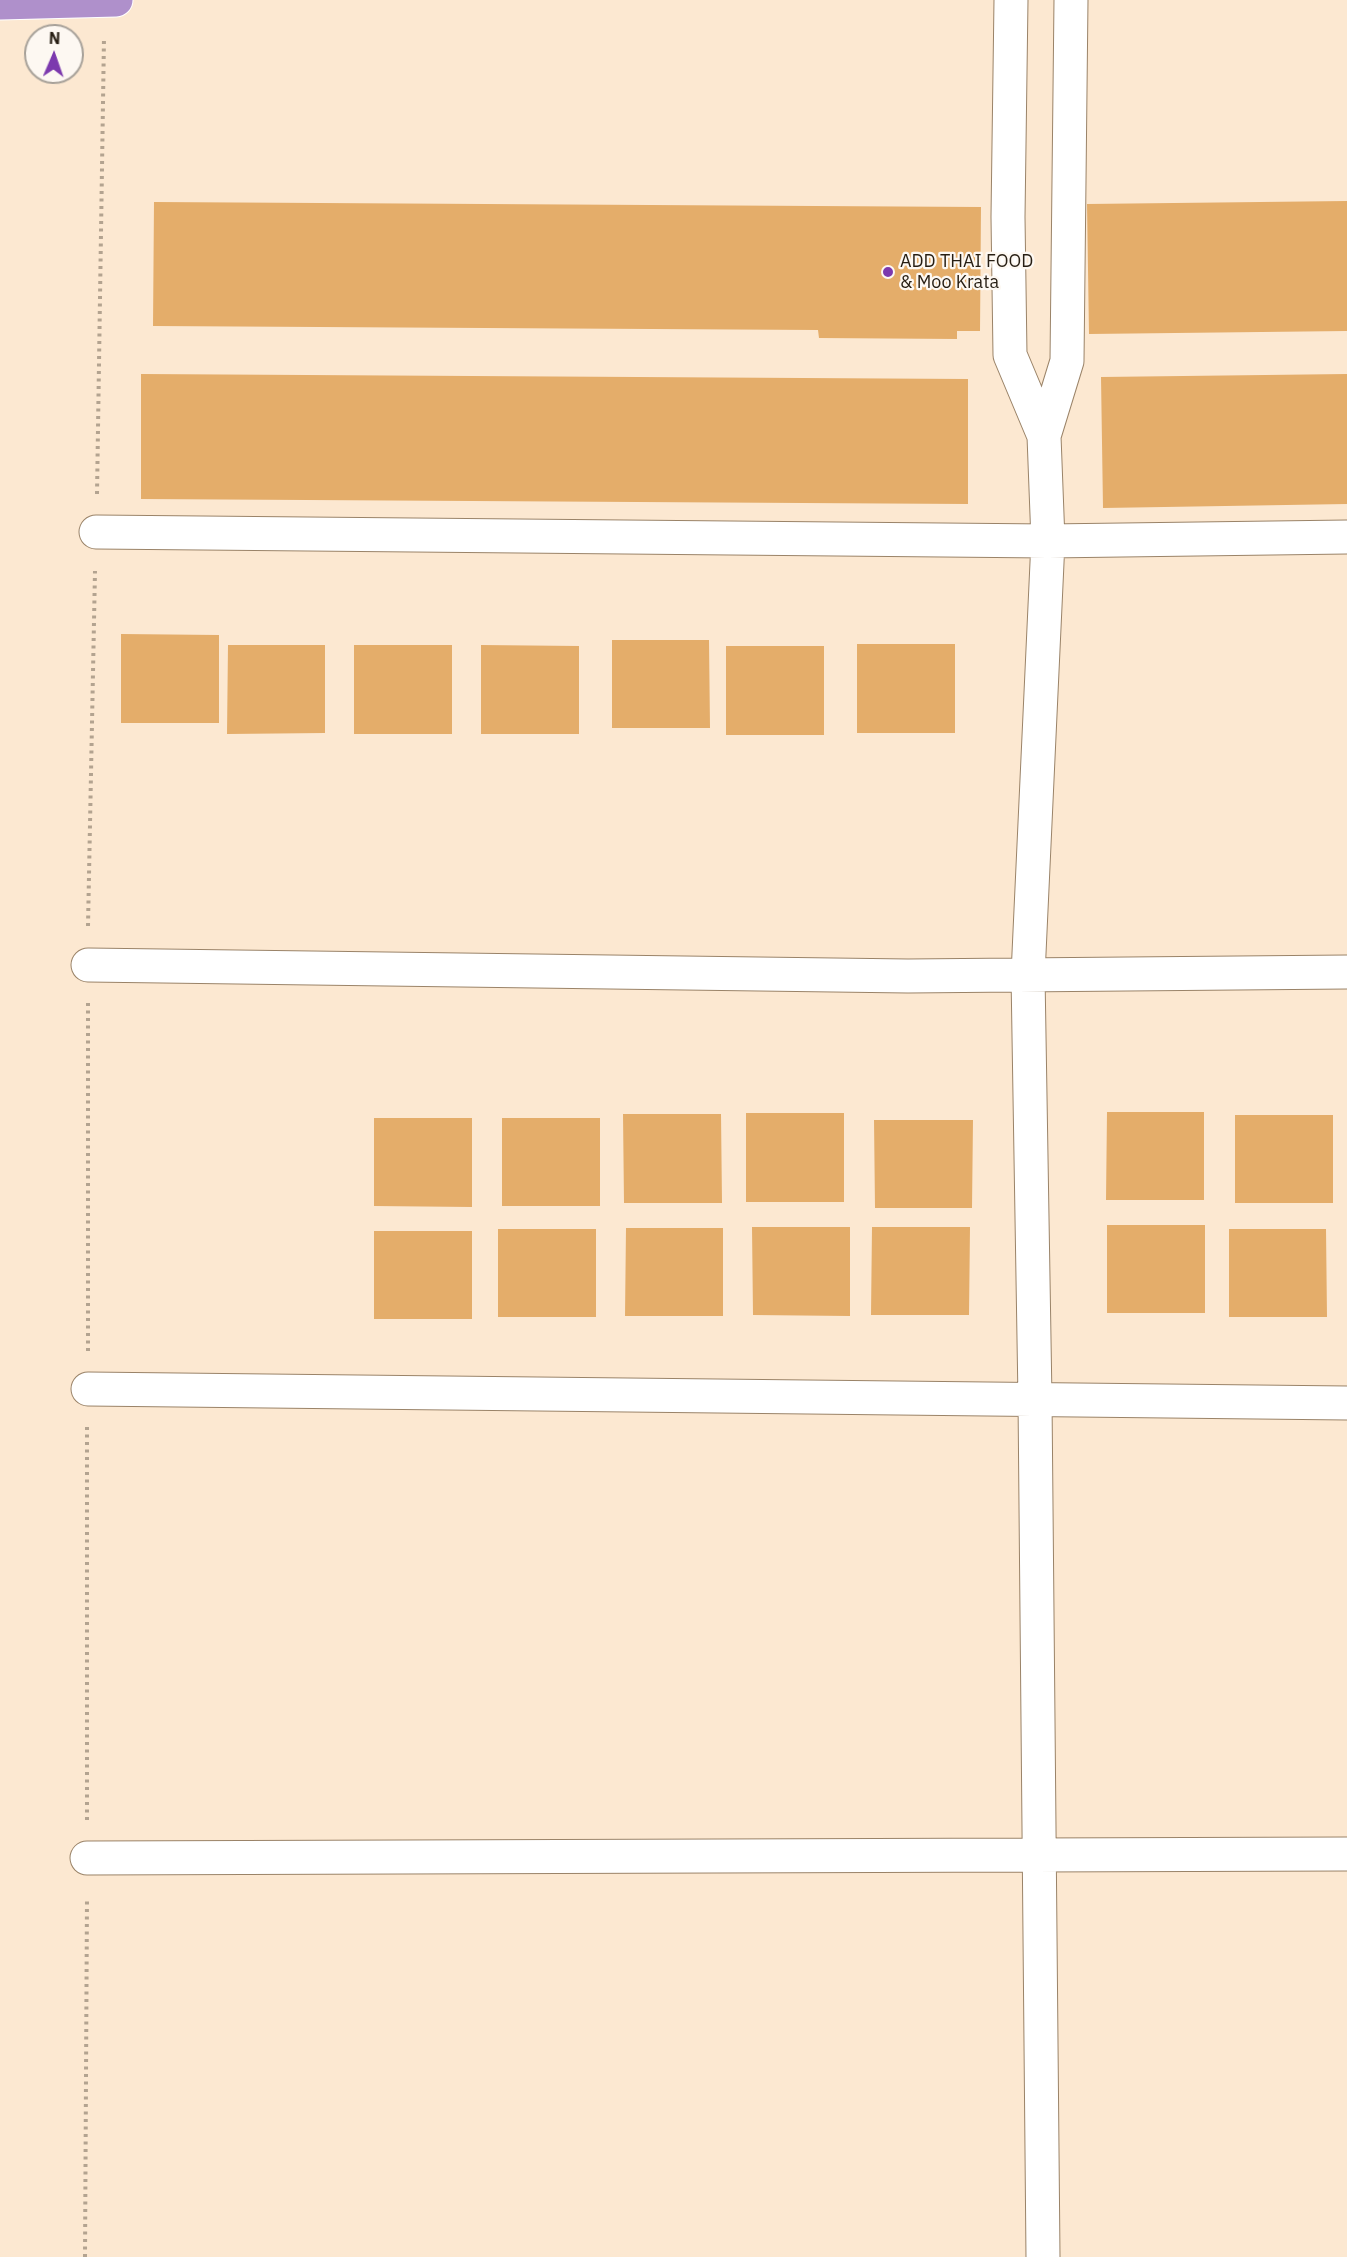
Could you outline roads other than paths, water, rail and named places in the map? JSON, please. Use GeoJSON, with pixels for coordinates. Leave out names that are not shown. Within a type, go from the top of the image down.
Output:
{"type":"FeatureCollection","features":[{"type":"Feature","properties":{"kind":"highway"},"geometry":{"type":"LineString","coordinates":[[0,3],[116,0]]}},
{"type":"Feature","properties":{"kind":"street"},"geometry":{"type":"LineString","coordinates":[[1011,0],[1008,217],[1010,355],[1044,436]]}},
{"type":"Feature","properties":{"kind":"street"},"geometry":{"type":"LineString","coordinates":[[1043,2257],[1035,1399],[1028,975],[1048,541],[1044,436],[1067,361],[1071,0]]}},
{"type":"Feature","properties":{"kind":"street"},"geometry":{"type":"LineString","coordinates":[[96,532],[1048,541],[1347,537]]}},
{"type":"Feature","properties":{"kind":"street"},"geometry":{"type":"LineString","coordinates":[[88,965],[908,976],[1347,972]]}},
{"type":"Feature","properties":{"kind":"street"},"geometry":{"type":"LineString","coordinates":[[88,1389],[1347,1403]]}},
{"type":"Feature","properties":{"kind":"street"},"geometry":{"type":"LineString","coordinates":[[87,1858],[1347,1854]]}},
{"type":"Feature","properties":{"kind":"place","name":"ADD THAI FOOD & Moo Krata"},"geometry":{"type":"Point","coordinates":[888,272]}}]}
